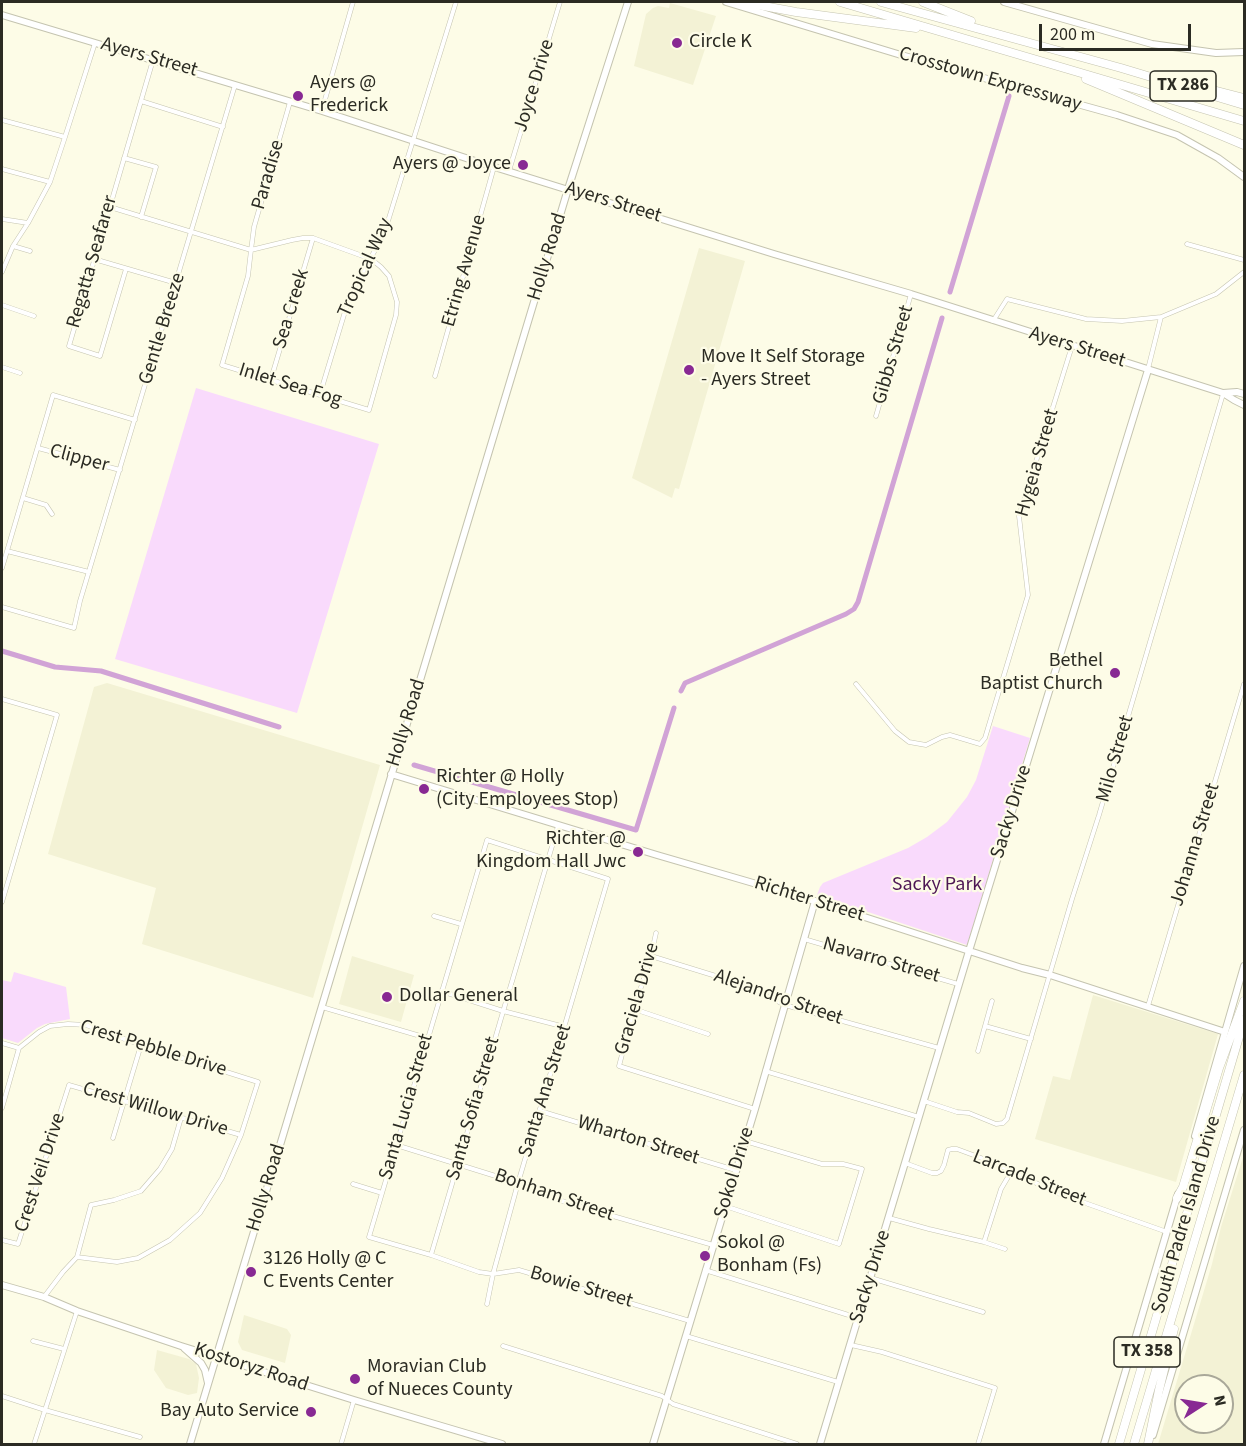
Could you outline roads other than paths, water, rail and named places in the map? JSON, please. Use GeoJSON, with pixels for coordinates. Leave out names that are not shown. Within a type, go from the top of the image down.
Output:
{"type":"FeatureCollection","features":[{"type":"Feature","properties":{"kind":"highway"},"geometry":{"type":"LineString","coordinates":[[742,2],[939,32]]}},
{"type":"Feature","properties":{"kind":"highway","name":"Crosstown Expressway"},"geometry":{"type":"LineString","coordinates":[[840,2],[1245,121]]}},
{"type":"Feature","properties":{"kind":"highway","name":"TX 286"},"geometry":{"type":"LineString","coordinates":[[881,2],[1003,34],[1245,105]]}},
{"type":"Feature","properties":{"kind":"highway"},"geometry":{"type":"LineString","coordinates":[[923,2],[1003,34]]}},
{"type":"Feature","properties":{"kind":"highway"},"geometry":{"type":"LineString","coordinates":[[1055,65],[1245,145]]}},
{"type":"Feature","properties":{"kind":"highway"},"geometry":{"type":"LineString","coordinates":[[1121,68],[1245,98]]}},
{"type":"Feature","properties":{"kind":"highway"},"geometry":{"type":"LineString","coordinates":[[1177,1198],[1183,1187],[1220,1068],[1245,1000]]}},
{"type":"Feature","properties":{"kind":"highway","name":"South Padre Island Drive"},"geometry":{"type":"LineString","coordinates":[[1119,1444],[1245,1020]]}},
{"type":"Feature","properties":{"kind":"highway","name":"South Padre Island Drive"},"geometry":{"type":"LineString","coordinates":[[1134,1444],[1245,1075]]}},
{"type":"Feature","properties":{"kind":"highway"},"geometry":{"type":"LineString","coordinates":[[1149,1444],[1159,1390],[1194,1248]]}},
{"type":"Feature","properties":{"kind":"main road","name":"Holly Road"},"geometry":{"type":"LineString","coordinates":[[190,1444],[568,189],[628,2]]}},
{"type":"Feature","properties":{"kind":"main road","name":"Crosstown Expressway"},"geometry":{"type":"LineString","coordinates":[[726,2],[901,55],[1117,115],[1177,135],[1218,158],[1245,177]]}},
{"type":"Feature","properties":{"kind":"main road"},"geometry":{"type":"LineString","coordinates":[[1004,2],[1152,44],[1216,53],[1245,52]]}},
{"type":"Feature","properties":{"kind":"main road","name":"Ayers Street"},"geometry":{"type":"LineString","coordinates":[[2,15],[291,101],[413,142],[911,294],[1223,393],[1245,405]]}},
{"type":"Feature","properties":{"kind":"main road","name":"Sacky Drive"},"geometry":{"type":"LineString","coordinates":[[820,1444],[1148,370]]}},
{"type":"Feature","properties":{"kind":"main road","name":"Ayers Street"},"geometry":{"type":"LineString","coordinates":[[1223,393],[1245,394]]}},
{"type":"Feature","properties":{"kind":"main road","name":"Richter Street"},"geometry":{"type":"LineString","coordinates":[[392,774],[815,902],[1225,1032]]}},
{"type":"Feature","properties":{"kind":"main road","name":"Sokol Drive"},"geometry":{"type":"LineString","coordinates":[[653,1444],[815,902]]}},
{"type":"Feature","properties":{"kind":"main road"},"geometry":{"type":"LineString","coordinates":[[1104,1444],[1245,966]]}},
{"type":"Feature","properties":{"kind":"main road"},"geometry":{"type":"LineString","coordinates":[[1149,1444],[1245,1130]]}},
{"type":"Feature","properties":{"kind":"main road","name":"Kostoryz Road"},"geometry":{"type":"LineString","coordinates":[[2,1285],[181,1346],[502,1444]]}},
{"type":"Feature","properties":{"kind":"main road"},"geometry":{"type":"LineString","coordinates":[[181,1346],[201,1363],[208,1384]]}},
{"type":"Feature","properties":{"kind":"street"},"geometry":{"type":"LineString","coordinates":[[322,111],[353,2]]}},
{"type":"Feature","properties":{"kind":"street","name":"Tropical Way"},"geometry":{"type":"LineString","coordinates":[[320,394],[350,295],[384,234],[456,2]]}},
{"type":"Feature","properties":{"kind":"street","name":"Joyce Drive"},"geometry":{"type":"LineString","coordinates":[[509,171],[560,2]]}},
{"type":"Feature","properties":{"kind":"street"},"geometry":{"type":"LineString","coordinates":[[2,272],[13,246],[50,182],[95,42]]}},
{"type":"Feature","properties":{"kind":"street","name":"Regatta Seafarer"},"geometry":{"type":"LineString","coordinates":[[126,268],[100,356],[69,346],[153,60]]}},
{"type":"Feature","properties":{"kind":"street","name":"Gentle Breeze"},"geometry":{"type":"LineString","coordinates":[[2,607],[74,628],[80,601],[236,85]]}},
{"type":"Feature","properties":{"kind":"street"},"geometry":{"type":"LineString","coordinates":[[141,101],[223,127]]}},
{"type":"Feature","properties":{"kind":"street","name":"Paradise"},"geometry":{"type":"LineString","coordinates":[[251,250],[259,206],[291,101]]}},
{"type":"Feature","properties":{"kind":"street"},"geometry":{"type":"LineString","coordinates":[[2,120],[65,137]]}},
{"type":"Feature","properties":{"kind":"street"},"geometry":{"type":"LineString","coordinates":[[124,158],[156,167],[141,217]]}},
{"type":"Feature","properties":{"kind":"street","name":"Etring Avenue"},"geometry":{"type":"LineString","coordinates":[[435,376],[495,167]]}},
{"type":"Feature","properties":{"kind":"street"},"geometry":{"type":"LineString","coordinates":[[2,169],[50,182]]}},
{"type":"Feature","properties":{"kind":"street"},"geometry":{"type":"LineString","coordinates":[[110,207],[251,250],[292,240],[313,238],[371,259]]}},
{"type":"Feature","properties":{"kind":"street"},"geometry":{"type":"LineString","coordinates":[[2,219],[28,223]]}},
{"type":"Feature","properties":{"kind":"street","name":"Sea Creek"},"geometry":{"type":"LineString","coordinates":[[271,379],[313,238]]}},
{"type":"Feature","properties":{"kind":"street"},"geometry":{"type":"LineString","coordinates":[[1187,244],[1245,260]]}},
{"type":"Feature","properties":{"kind":"street"},"geometry":{"type":"LineString","coordinates":[[13,246],[30,251]]}},
{"type":"Feature","properties":{"kind":"street","name":"Inlet Sea Fog"},"geometry":{"type":"LineString","coordinates":[[251,250],[248,276],[222,365],[369,410],[396,315],[396,302],[388,276],[371,259]]}},
{"type":"Feature","properties":{"kind":"street"},"geometry":{"type":"LineString","coordinates":[[94,259],[176,283]]}},
{"type":"Feature","properties":{"kind":"street"},"geometry":{"type":"LineString","coordinates":[[993,321],[1007,299],[1086,319],[1122,321],[1161,317],[1216,294],[1245,272]]}},
{"type":"Feature","properties":{"kind":"street","name":"Gibbs Street"},"geometry":{"type":"LineString","coordinates":[[876,416],[911,294]]}},
{"type":"Feature","properties":{"kind":"street"},"geometry":{"type":"LineString","coordinates":[[2,305],[34,316]]}},
{"type":"Feature","properties":{"kind":"street","name":"Sacky Drive"},"geometry":{"type":"LineString","coordinates":[[1148,370],[1161,317]]}},
{"type":"Feature","properties":{"kind":"street","name":"Hygeia Street"},"geometry":{"type":"LineString","coordinates":[[856,684],[895,731],[909,742],[926,745],[950,735],[980,744],[985,738],[1028,595],[1019,516],[1072,346]]}},
{"type":"Feature","properties":{"kind":"street"},"geometry":{"type":"LineString","coordinates":[[2,367],[20,373]]}},
{"type":"Feature","properties":{"kind":"street","name":"Milo Street"},"geometry":{"type":"LineString","coordinates":[[924,1101],[957,1112],[969,1113],[996,1124],[1003,1123],[1007,1119],[1223,393]]}},
{"type":"Feature","properties":{"kind":"street"},"geometry":{"type":"LineString","coordinates":[[2,568],[53,395],[135,420]]}},
{"type":"Feature","properties":{"kind":"street","name":"Clipper"},"geometry":{"type":"LineString","coordinates":[[38,448],[120,470]]}},
{"type":"Feature","properties":{"kind":"street"},"geometry":{"type":"LineString","coordinates":[[23,498],[45,505],[52,514]]}},
{"type":"Feature","properties":{"kind":"street"},"geometry":{"type":"LineString","coordinates":[[7,551],[90,572]]}},
{"type":"Feature","properties":{"kind":"street","name":"Johanna Street"},"geometry":{"type":"LineString","coordinates":[[1148,1006],[1245,684]]}},
{"type":"Feature","properties":{"kind":"street"},"geometry":{"type":"LineString","coordinates":[[2,699],[57,715],[2,902]]}},
{"type":"Feature","properties":{"kind":"street","name":"Santa Sofia Street"},"geometry":{"type":"LineString","coordinates":[[431,1255],[558,826]]}},
{"type":"Feature","properties":{"kind":"street","name":"Santa Lucia Street"},"geometry":{"type":"LineString","coordinates":[[369,1237],[487,840],[548,859]]}},
{"type":"Feature","properties":{"kind":"street","name":"Santa Ana Street"},"geometry":{"type":"LineString","coordinates":[[487,1304],[518,1183],[608,879],[548,859]]}},
{"type":"Feature","properties":{"kind":"street"},"geometry":{"type":"LineString","coordinates":[[434,916],[461,924]]}},
{"type":"Feature","properties":{"kind":"street","name":"Graciela Drive"},"geometry":{"type":"LineString","coordinates":[[656,933],[619,1066],[754,1109]]}},
{"type":"Feature","properties":{"kind":"street","name":"Navarro Street"},"geometry":{"type":"LineString","coordinates":[[804,939],[959,984]]}},
{"type":"Feature","properties":{"kind":"street","name":"Alejandro Street"},"geometry":{"type":"LineString","coordinates":[[651,956],[745,985],[785,1005],[940,1049]]}},
{"type":"Feature","properties":{"kind":"street"},"geometry":{"type":"LineString","coordinates":[[441,991],[503,1011],[565,1027]]}},
{"type":"Feature","properties":{"kind":"street"},"geometry":{"type":"LineString","coordinates":[[978,1051],[992,1002]]}},
{"type":"Feature","properties":{"kind":"street"},"geometry":{"type":"LineString","coordinates":[[322,1007],[427,1038]]}},
{"type":"Feature","properties":{"kind":"street"},"geometry":{"type":"LineString","coordinates":[[634,1009],[708,1034]]}},
{"type":"Feature","properties":{"kind":"street","name":"Crest Pebble Drive"},"geometry":{"type":"LineString","coordinates":[[19,1048],[50,1026],[86,1025],[258,1082],[241,1135]]}},
{"type":"Feature","properties":{"kind":"street"},"geometry":{"type":"LineString","coordinates":[[985,1026],[1031,1039]]}},
{"type":"Feature","properties":{"kind":"street"},"geometry":{"type":"LineString","coordinates":[[2,1043],[19,1048],[2,1108]]}},
{"type":"Feature","properties":{"kind":"street"},"geometry":{"type":"LineString","coordinates":[[113,1138],[141,1045]]}},
{"type":"Feature","properties":{"kind":"street"},"geometry":{"type":"LineString","coordinates":[[765,1071],[919,1117]]}},
{"type":"Feature","properties":{"kind":"street","name":"Crest Willow Drive"},"geometry":{"type":"LineString","coordinates":[[69,1085],[241,1135]]}},
{"type":"Feature","properties":{"kind":"street","name":"Crest Veil Drive"},"geometry":{"type":"LineString","coordinates":[[2,1240],[18,1244],[69,1085]]}},
{"type":"Feature","properties":{"kind":"street","name":"Wharton Street"},"geometry":{"type":"LineString","coordinates":[[540,1111],[735,1170]]}},
{"type":"Feature","properties":{"kind":"street"},"geometry":{"type":"LineString","coordinates":[[44,1298],[77,1257],[91,1205],[141,1191],[160,1169],[172,1149],[181,1118]]}},
{"type":"Feature","properties":{"kind":"street"},"geometry":{"type":"LineString","coordinates":[[77,1257],[117,1262],[138,1258],[170,1240],[200,1213],[222,1178],[241,1135]]}},
{"type":"Feature","properties":{"kind":"street"},"geometry":{"type":"LineString","coordinates":[[725,1206],[839,1244],[862,1170],[843,1164],[822,1164],[744,1141]]}},
{"type":"Feature","properties":{"kind":"street","name":"Bonham Street"},"geometry":{"type":"LineString","coordinates":[[396,1145],[518,1183],[568,1203],[713,1245]]}},
{"type":"Feature","properties":{"kind":"street","name":"Larcade Street"},"geometry":{"type":"LineString","coordinates":[[905,1163],[938,1173],[943,1167],[948,1150],[952,1149],[978,1157],[1057,1192],[1167,1232]]}},
{"type":"Feature","properties":{"kind":"street"},"geometry":{"type":"LineString","coordinates":[[984,1242],[1001,1189],[1011,1172]]}},
{"type":"Feature","properties":{"kind":"street"},"geometry":{"type":"LineString","coordinates":[[353,1184],[382,1193]]}},
{"type":"Feature","properties":{"kind":"street"},"geometry":{"type":"LineString","coordinates":[[889,1218],[1005,1249]]}},
{"type":"Feature","properties":{"kind":"street","name":"Bowie Street"},"geometry":{"type":"LineString","coordinates":[[369,1237],[479,1272],[493,1274],[519,1270],[690,1321]]}},
{"type":"Feature","properties":{"kind":"street"},"geometry":{"type":"LineString","coordinates":[[705,1270],[859,1318]]}},
{"type":"Feature","properties":{"kind":"street"},"geometry":{"type":"LineString","coordinates":[[871,1278],[983,1312]]}},
{"type":"Feature","properties":{"kind":"street"},"geometry":{"type":"LineString","coordinates":[[34,1444],[76,1311]]}},
{"type":"Feature","properties":{"kind":"street"},"geometry":{"type":"LineString","coordinates":[[686,1336],[838,1382]]}},
{"type":"Feature","properties":{"kind":"street"},"geometry":{"type":"LineString","coordinates":[[33,1341],[64,1349]]}},
{"type":"Feature","properties":{"kind":"street"},"geometry":{"type":"LineString","coordinates":[[851,1345],[882,1352],[995,1388],[978,1444]]}},
{"type":"Feature","properties":{"kind":"street"},"geometry":{"type":"LineString","coordinates":[[503,1346],[662,1396],[673,1404],[796,1444]]}},
{"type":"Feature","properties":{"kind":"street"},"geometry":{"type":"LineString","coordinates":[[2,1396],[140,1437]]}},
{"type":"Feature","properties":{"kind":"street"},"geometry":{"type":"LineString","coordinates":[[340,1444],[354,1400]]}},
{"type":"Feature","properties":{"kind":"waterway"},"geometry":{"type":"LineString","coordinates":[[950,292],[1009,96]]}},
{"type":"Feature","properties":{"kind":"waterway"},"geometry":{"type":"LineString","coordinates":[[681,691],[685,683],[854,609],[858,602],[942,318]]}},
{"type":"Feature","properties":{"kind":"waterway"},"geometry":{"type":"LineString","coordinates":[[2,651],[55,667],[101,671],[279,727]]}},
{"type":"Feature","properties":{"kind":"waterway"},"geometry":{"type":"LineString","coordinates":[[414,765],[636,830],[674,708]]}},
{"type":"Feature","properties":{"kind":"place","name":"Circle K"},"geometry":{"type":"Point","coordinates":[677,43]}},
{"type":"Feature","properties":{"kind":"place","name":"Ayers @ Frederick"},"geometry":{"type":"Point","coordinates":[298,96]}},
{"type":"Feature","properties":{"kind":"place","name":"Ayers @ Joyce"},"geometry":{"type":"Point","coordinates":[523,165]}},
{"type":"Feature","properties":{"kind":"place","name":"Move It Self Storage - Ayers Street"},"geometry":{"type":"Point","coordinates":[689,370]}},
{"type":"Feature","properties":{"kind":"place","name":"Bethel Baptist Church"},"geometry":{"type":"Point","coordinates":[1115,673]}},
{"type":"Feature","properties":{"kind":"place","name":"Richter @ Holly (City Employees Stop)"},"geometry":{"type":"Point","coordinates":[424,789]}},
{"type":"Feature","properties":{"kind":"place","name":"Richter @ Kingdom Hall Jwc"},"geometry":{"type":"Point","coordinates":[638,852]}},
{"type":"Feature","properties":{"kind":"place","name":"Dollar General"},"geometry":{"type":"Point","coordinates":[387,997]}},
{"type":"Feature","properties":{"kind":"place","name":"Sokol @ Bonham (Fs)"},"geometry":{"type":"Point","coordinates":[705,1256]}},
{"type":"Feature","properties":{"kind":"place","name":"3126 Holly @ C C Events Center"},"geometry":{"type":"Point","coordinates":[251,1272]}},
{"type":"Feature","properties":{"kind":"place","name":"Moravian Club of Nueces County"},"geometry":{"type":"Point","coordinates":[355,1379]}},
{"type":"Feature","properties":{"kind":"place","name":"Bay Auto Service"},"geometry":{"type":"Point","coordinates":[311,1412]}},
{"type":"Feature","properties":{"kind":"park label","name":"Sacky Park"},"geometry":{"type":"Point","coordinates":[937,886]}}]}
